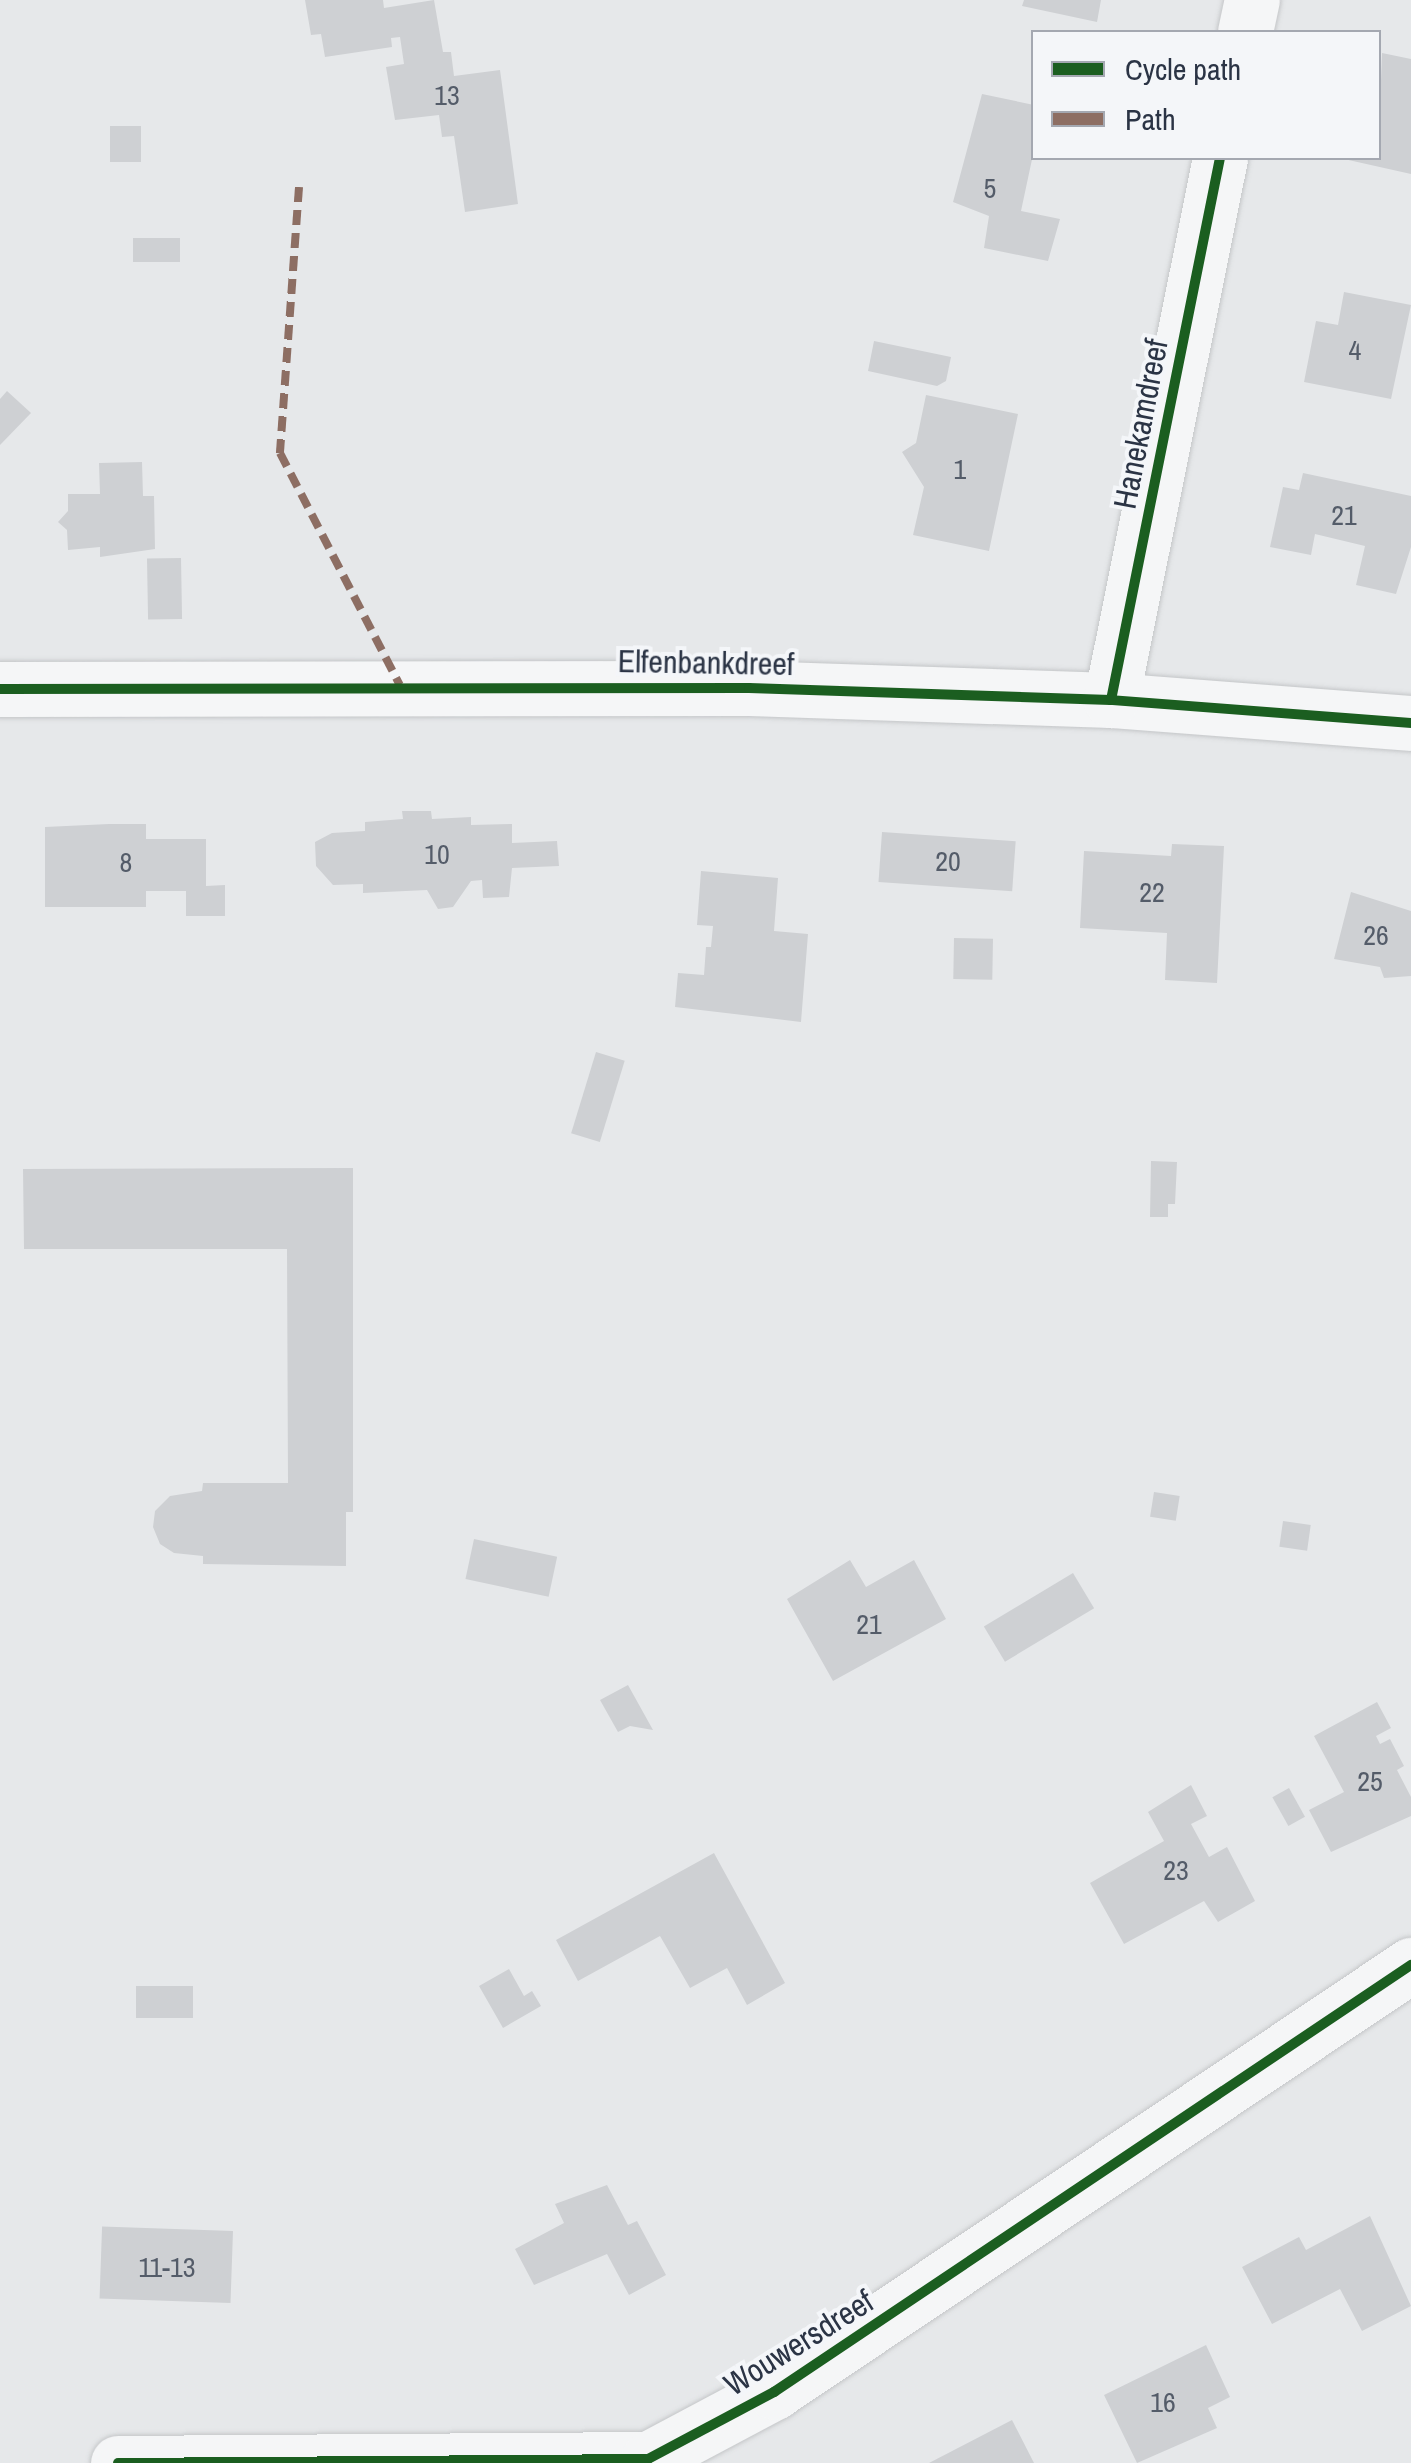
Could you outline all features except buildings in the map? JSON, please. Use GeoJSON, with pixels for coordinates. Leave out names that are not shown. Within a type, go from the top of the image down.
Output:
{"type":"FeatureCollection","features":[{"type":"Feature","properties":{"kind":"street"},"geometry":{"type":"LineString","coordinates":[[1245,30],[1252,0]]}},
{"type":"Feature","properties":{"kind":"street","name":"Hanekamdreef"},"geometry":{"type":"LineString","coordinates":[[1111,700],[1220,160]]}},
{"type":"Feature","properties":{"kind":"street","name":"Elfenbankdreef"},"geometry":{"type":"LineString","coordinates":[[0,689],[749,688],[1111,700],[1411,723]]}},
{"type":"Feature","properties":{"kind":"street","name":"Wouwersdreef"},"geometry":{"type":"LineString","coordinates":[[118,2463],[648,2459],[774,2392],[1411,1965]]}},
{"type":"Feature","properties":{"kind":"marked path"},"geometry":{"type":"LineString","coordinates":[[299,187],[280,453],[400,685]]}},
{"type":"Feature","properties":{"kind":"cycle path"},"geometry":{"type":"LineString","coordinates":[[1111,700],[1220,160]]}},
{"type":"Feature","properties":{"kind":"cycle path"},"geometry":{"type":"LineString","coordinates":[[0,689],[749,688],[1111,700],[1411,723]]}},
{"type":"Feature","properties":{"kind":"cycle path"},"geometry":{"type":"LineString","coordinates":[[118,2463],[648,2459],[774,2392],[1411,1965]]}}]}
